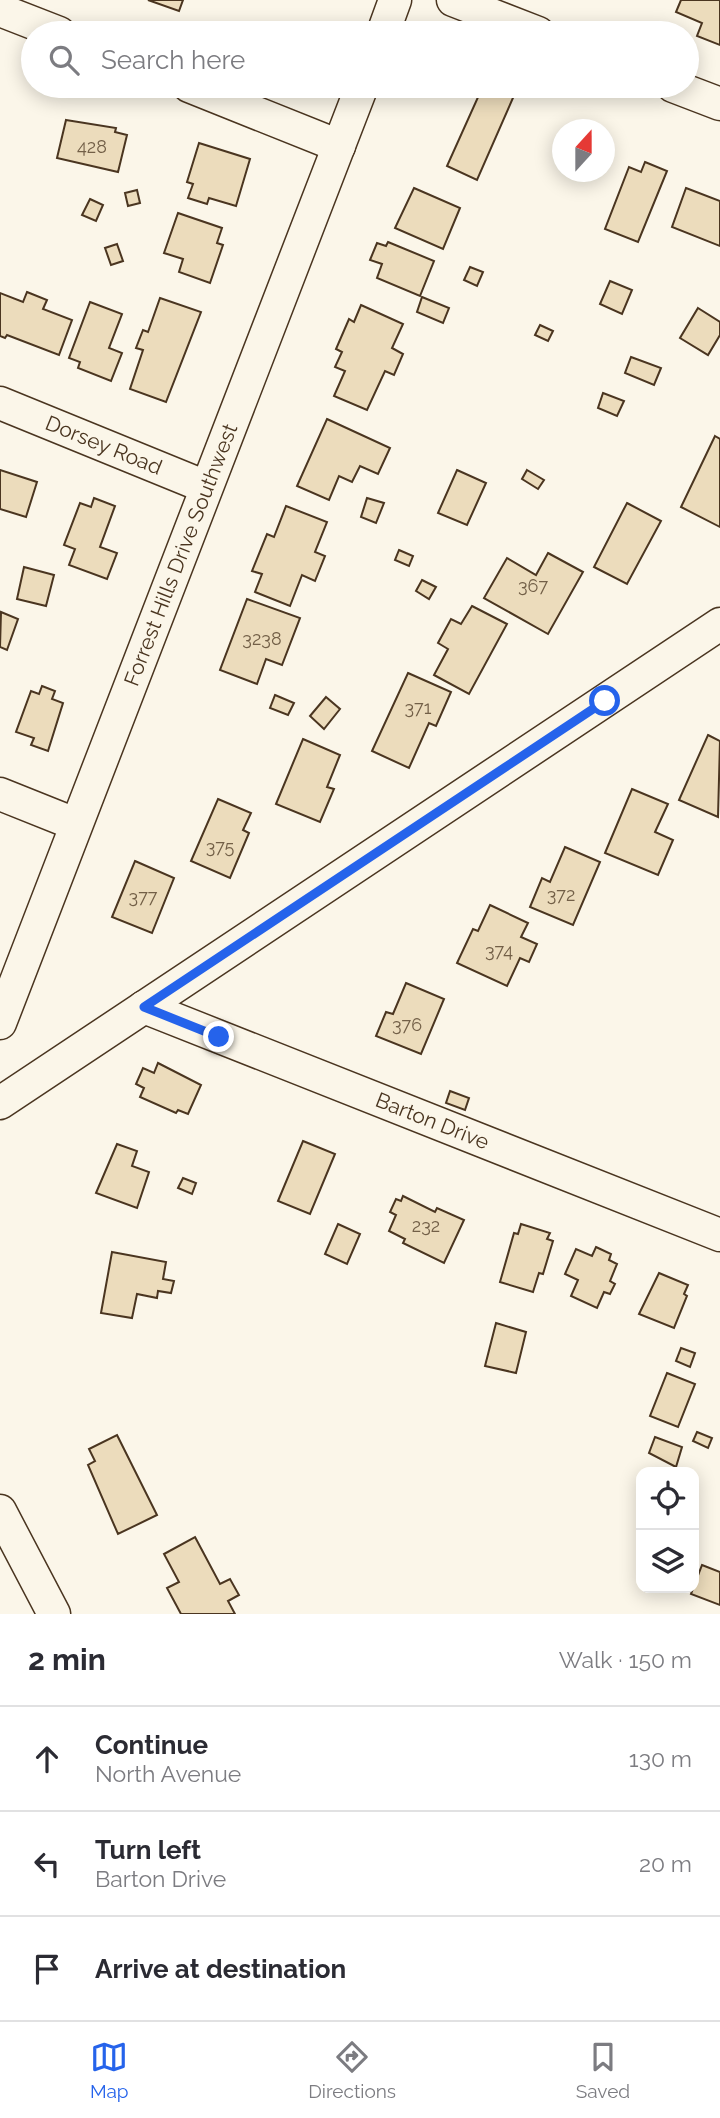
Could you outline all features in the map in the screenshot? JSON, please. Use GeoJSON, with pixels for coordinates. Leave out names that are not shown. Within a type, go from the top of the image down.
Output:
{"type":"FeatureCollection","features":[{"type":"Feature","properties":{"kind":"street"},"geometry":{"type":"LineString","coordinates":[[388,21],[396,0]]}},
{"type":"Feature","properties":{"kind":"street"},"geometry":{"type":"LineString","coordinates":[[453,0],[507,21]]}},
{"type":"Feature","properties":{"kind":"street"},"geometry":{"type":"LineString","coordinates":[[0,9],[30,21]]}},
{"type":"Feature","properties":{"kind":"street"},"geometry":{"type":"LineString","coordinates":[[699,96],[720,104]]}},
{"type":"Feature","properties":{"kind":"street"},"geometry":{"type":"LineString","coordinates":[[219,98],[339,146]]}},
{"type":"Feature","properties":{"kind":"street","name":"Forrest Hills Drive Southwest"},"geometry":{"type":"LineString","coordinates":[[0,1023],[357,98]]}},
{"type":"Feature","properties":{"kind":"street","name":"Dorsey Road"},"geometry":{"type":"LineString","coordinates":[[0,403],[206,487]]}},
{"type":"Feature","properties":{"kind":"street"},"geometry":{"type":"LineString","coordinates":[[0,1103],[720,624]]}},
{"type":"Feature","properties":{"kind":"street"},"geometry":{"type":"LineString","coordinates":[[0,794],[75,824]]}},
{"type":"Feature","properties":{"kind":"street","name":"Barton Drive"},"geometry":{"type":"LineString","coordinates":[[144,1007],[720,1235]]}},
{"type":"Feature","properties":{"kind":"street"},"geometry":{"type":"LineString","coordinates":[[0,1511],[54,1614]]}},
{"type":"Feature","properties":{"kind":"building"},"geometry":{"type":"Polygon","coordinates":[[[148,0],[183,0],[179,11],[148,0]]]}},
{"type":"Feature","properties":{"kind":"building"},"geometry":{"type":"Polygon","coordinates":[[[681,0],[720,0],[720,45],[699,37],[702,23],[676,12],[681,0]]]}},
{"type":"Feature","properties":{"kind":"building"},"geometry":{"type":"Polygon","coordinates":[[[478,98],[513,98],[477,180],[447,166],[478,98]]]}},
{"type":"Feature","properties":{"kind":"building"},"geometry":{"type":"Polygon","coordinates":[[[66,120],[116,128],[115,132],[127,135],[118,172],[57,158],[66,120]]]}},
{"type":"Feature","properties":{"kind":"building"},"geometry":{"type":"Polygon","coordinates":[[[199,143],[250,159],[236,206],[209,198],[207,204],[188,198],[193,184],[187,182],[199,143]]]}},
{"type":"Feature","properties":{"kind":"building"},"geometry":{"type":"Polygon","coordinates":[[[645,162],[667,171],[638,242],[605,229],[629,167],[641,172],[645,162]]]}},
{"type":"Feature","properties":{"kind":"building"},"geometry":{"type":"Polygon","coordinates":[[[414,188],[460,208],[443,249],[395,228],[414,188]]]}},
{"type":"Feature","properties":{"kind":"building"},"geometry":{"type":"Polygon","coordinates":[[[686,188],[720,201],[720,246],[672,227],[686,188]]]}},
{"type":"Feature","properties":{"kind":"building"},"geometry":{"type":"Polygon","coordinates":[[[137,190],[140,203],[128,206],[125,193],[137,190]]]}},
{"type":"Feature","properties":{"kind":"building"},"geometry":{"type":"Polygon","coordinates":[[[90,199],[103,205],[96,221],[82,215],[90,199]]]}},
{"type":"Feature","properties":{"kind":"building"},"geometry":{"type":"Polygon","coordinates":[[[178,213],[222,228],[217,243],[223,245],[210,283],[179,272],[183,259],[164,253],[178,213]]]}},
{"type":"Feature","properties":{"kind":"building"},"geometry":{"type":"Polygon","coordinates":[[[388,242],[434,261],[420,296],[377,278],[382,264],[370,260],[377,243],[386,246],[388,242]]]}},
{"type":"Feature","properties":{"kind":"building"},"geometry":{"type":"Polygon","coordinates":[[[117,244],[123,261],[111,265],[105,248],[117,244]]]}},
{"type":"Feature","properties":{"kind":"building"},"geometry":{"type":"Polygon","coordinates":[[[470,267],[483,272],[477,286],[464,280],[470,267]]]}},
{"type":"Feature","properties":{"kind":"building"},"geometry":{"type":"Polygon","coordinates":[[[610,281],[632,290],[622,314],[600,304],[610,281]]]}},
{"type":"Feature","properties":{"kind":"building"},"geometry":{"type":"Polygon","coordinates":[[[27,292],[47,300],[43,309],[72,320],[59,355],[7,335],[5,338],[0,336],[0,293],[23,302],[27,292]]]}},
{"type":"Feature","properties":{"kind":"building"},"geometry":{"type":"Polygon","coordinates":[[[422,297],[449,308],[443,323],[417,312],[422,297]]]}},
{"type":"Feature","properties":{"kind":"building"},"geometry":{"type":"Polygon","coordinates":[[[160,298],[201,312],[166,402],[130,389],[143,350],[136,348],[143,330],[148,332],[160,298]]]}},
{"type":"Feature","properties":{"kind":"building"},"geometry":{"type":"Polygon","coordinates":[[[90,302],[122,314],[109,348],[122,353],[111,381],[78,368],[80,362],[69,358],[90,302]]]}},
{"type":"Feature","properties":{"kind":"building"},"geometry":{"type":"Polygon","coordinates":[[[361,305],[403,324],[392,348],[403,354],[394,375],[385,371],[367,410],[334,396],[345,371],[335,367],[342,352],[336,349],[349,319],[354,322],[361,305]]]}},
{"type":"Feature","properties":{"kind":"building"},"geometry":{"type":"Polygon","coordinates":[[[698,308],[720,322],[720,335],[708,355],[680,338],[698,308]]]}},
{"type":"Feature","properties":{"kind":"building"},"geometry":{"type":"Polygon","coordinates":[[[540,325],[553,331],[548,341],[535,335],[540,325]]]}},
{"type":"Feature","properties":{"kind":"building"},"geometry":{"type":"Polygon","coordinates":[[[631,357],[661,368],[654,385],[625,373],[631,357]]]}},
{"type":"Feature","properties":{"kind":"building"},"geometry":{"type":"Polygon","coordinates":[[[603,393],[624,401],[617,416],[598,408],[603,393]]]}},
{"type":"Feature","properties":{"kind":"building"},"geometry":{"type":"Polygon","coordinates":[[[327,419],[390,448],[378,474],[360,466],[352,482],[339,476],[329,500],[297,486],[327,419]]]}},
{"type":"Feature","properties":{"kind":"building"},"geometry":{"type":"Polygon","coordinates":[[[715,436],[720,439],[720,527],[681,507],[715,436]]]}},
{"type":"Feature","properties":{"kind":"building"},"geometry":{"type":"Polygon","coordinates":[[[0,470],[37,482],[26,517],[0,509],[0,470]]]}},
{"type":"Feature","properties":{"kind":"building"},"geometry":{"type":"Polygon","coordinates":[[[457,470],[486,483],[467,525],[438,513],[457,470]]]}},
{"type":"Feature","properties":{"kind":"building"},"geometry":{"type":"Polygon","coordinates":[[[527,470],[544,480],[538,489],[522,479],[527,470]]]}},
{"type":"Feature","properties":{"kind":"building"},"geometry":{"type":"Polygon","coordinates":[[[94,498],[115,506],[100,547],[117,553],[107,579],[69,565],[75,549],[64,545],[80,503],[91,507],[94,498]]]}},
{"type":"Feature","properties":{"kind":"building"},"geometry":{"type":"Polygon","coordinates":[[[367,498],[384,503],[376,523],[361,517],[367,498]]]}},
{"type":"Feature","properties":{"kind":"building"},"geometry":{"type":"Polygon","coordinates":[[[627,503],[661,521],[627,584],[594,567],[627,503]]]}},
{"type":"Feature","properties":{"kind":"building"},"geometry":{"type":"Polygon","coordinates":[[[286,506],[327,522],[315,552],[325,556],[315,581],[302,575],[290,606],[255,592],[262,574],[252,571],[267,534],[274,537],[286,506]]]}},
{"type":"Feature","properties":{"kind":"building"},"geometry":{"type":"Polygon","coordinates":[[[399,550],[413,556],[409,566],[395,560],[399,550]]]}},
{"type":"Feature","properties":{"kind":"building"},"geometry":{"type":"Polygon","coordinates":[[[548,553],[583,572],[548,634],[484,598],[507,558],[536,575],[548,553]]]}},
{"type":"Feature","properties":{"kind":"building"},"geometry":{"type":"Polygon","coordinates":[[[24,567],[54,575],[46,606],[17,599],[24,567]]]}},
{"type":"Feature","properties":{"kind":"building"},"geometry":{"type":"Polygon","coordinates":[[[422,580],[436,587],[429,599],[416,591],[422,580]]]}},
{"type":"Feature","properties":{"kind":"building"},"geometry":{"type":"Polygon","coordinates":[[[247,599],[300,618],[282,665],[266,659],[257,684],[220,670],[247,599]]]}},
{"type":"Feature","properties":{"kind":"building"},"geometry":{"type":"Polygon","coordinates":[[[472,606],[507,624],[469,694],[434,675],[448,649],[438,643],[451,619],[461,624],[472,606]]]}},
{"type":"Feature","properties":{"kind":"building"},"geometry":{"type":"Polygon","coordinates":[[[1,612],[18,619],[7,650],[0,647],[1,612]]]}},
{"type":"Feature","properties":{"kind":"building"},"geometry":{"type":"Polygon","coordinates":[[[408,673],[451,692],[436,726],[429,723],[409,768],[372,751],[408,673]]]}},
{"type":"Feature","properties":{"kind":"building"},"geometry":{"type":"Polygon","coordinates":[[[42,686],[55,691],[52,699],[63,703],[48,751],[31,745],[34,738],[16,732],[31,691],[39,694],[42,686]]]}},
{"type":"Feature","properties":{"kind":"building"},"geometry":{"type":"Polygon","coordinates":[[[275,695],[294,703],[288,715],[270,708],[275,695]]]}},
{"type":"Feature","properties":{"kind":"building"},"geometry":{"type":"Polygon","coordinates":[[[326,697],[340,709],[324,729],[310,716],[326,697]]]}},
{"type":"Feature","properties":{"kind":"building"},"geometry":{"type":"Polygon","coordinates":[[[708,735],[720,741],[718,817],[679,800],[708,735]]]}},
{"type":"Feature","properties":{"kind":"building"},"geometry":{"type":"Polygon","coordinates":[[[303,739],[340,755],[327,787],[334,789],[320,822],[276,804],[303,739]]]}},
{"type":"Feature","properties":{"kind":"building"},"geometry":{"type":"Polygon","coordinates":[[[632,789],[668,804],[655,832],[673,840],[658,875],[605,853],[632,789]]]}},
{"type":"Feature","properties":{"kind":"building"},"geometry":{"type":"Polygon","coordinates":[[[218,799],[251,813],[243,830],[249,833],[230,878],[191,861],[218,799]]]}},
{"type":"Feature","properties":{"kind":"building"},"geometry":{"type":"Polygon","coordinates":[[[565,847],[600,862],[573,925],[530,907],[542,878],[550,882],[565,847]]]}},
{"type":"Feature","properties":{"kind":"building"},"geometry":{"type":"Polygon","coordinates":[[[135,861],[174,878],[152,933],[112,917],[135,861]]]}},
{"type":"Feature","properties":{"kind":"building"},"geometry":{"type":"Polygon","coordinates":[[[490,905],[528,923],[521,937],[537,944],[529,962],[520,958],[507,986],[457,963],[473,929],[478,931],[490,905]]]}},
{"type":"Feature","properties":{"kind":"building"},"geometry":{"type":"Polygon","coordinates":[[[406,983],[444,999],[421,1054],[376,1036],[386,1012],[393,1014],[406,983]]]}},
{"type":"Feature","properties":{"kind":"building"},"geometry":{"type":"Polygon","coordinates":[[[158,1063],[201,1085],[188,1114],[178,1110],[176,1113],[140,1097],[144,1088],[136,1084],[143,1068],[154,1073],[158,1063]]]}},
{"type":"Feature","properties":{"kind":"building"},"geometry":{"type":"Polygon","coordinates":[[[450,1091],[469,1098],[465,1110],[446,1103],[450,1091]]]}},
{"type":"Feature","properties":{"kind":"building"},"geometry":{"type":"Polygon","coordinates":[[[303,1141],[335,1154],[310,1214],[278,1201],[303,1141]]]}},
{"type":"Feature","properties":{"kind":"building"},"geometry":{"type":"Polygon","coordinates":[[[117,1144],[137,1151],[132,1166],[149,1172],[137,1208],[96,1193],[117,1144]]]}},
{"type":"Feature","properties":{"kind":"building"},"geometry":{"type":"Polygon","coordinates":[[[183,1178],[196,1183],[192,1194],[178,1188],[183,1178]]]}},
{"type":"Feature","properties":{"kind":"building"},"geometry":{"type":"Polygon","coordinates":[[[403,1196],[435,1212],[437,1208],[464,1220],[444,1263],[403,1243],[405,1239],[389,1231],[396,1215],[390,1212],[396,1199],[401,1201],[403,1196]]]}},
{"type":"Feature","properties":{"kind":"building"},"geometry":{"type":"Polygon","coordinates":[[[338,1224],[360,1234],[347,1264],[325,1254],[338,1224]]]}},
{"type":"Feature","properties":{"kind":"building"},"geometry":{"type":"Polygon","coordinates":[[[521,1224],[550,1233],[547,1239],[553,1241],[543,1274],[539,1273],[533,1292],[500,1282],[514,1233],[518,1234],[521,1224]]]}},
{"type":"Feature","properties":{"kind":"building"},"geometry":{"type":"Polygon","coordinates":[[[596,1247],[611,1254],[609,1260],[617,1264],[610,1281],[615,1284],[610,1294],[604,1292],[597,1308],[571,1296],[578,1280],[565,1274],[576,1249],[592,1256],[596,1247]]]}},
{"type":"Feature","properties":{"kind":"building"},"geometry":{"type":"Polygon","coordinates":[[[112,1252],[166,1262],[163,1279],[174,1281],[171,1293],[158,1291],[157,1298],[137,1294],[132,1318],[101,1313],[112,1252]]]}},
{"type":"Feature","properties":{"kind":"building"},"geometry":{"type":"Polygon","coordinates":[[[659,1273],[688,1285],[684,1294],[687,1296],[674,1328],[639,1314],[659,1273]]]}},
{"type":"Feature","properties":{"kind":"building"},"geometry":{"type":"Polygon","coordinates":[[[496,1323],[526,1332],[516,1373],[485,1366],[496,1323]]]}},
{"type":"Feature","properties":{"kind":"building"},"geometry":{"type":"Polygon","coordinates":[[[681,1348],[695,1353],[690,1367],[676,1361],[681,1348]]]}},
{"type":"Feature","properties":{"kind":"building"},"geometry":{"type":"Polygon","coordinates":[[[667,1373],[695,1384],[678,1427],[650,1416],[667,1373]]]}},
{"type":"Feature","properties":{"kind":"building"},"geometry":{"type":"Polygon","coordinates":[[[697,1432],[712,1438],[708,1448],[693,1441],[697,1432]]]}},
{"type":"Feature","properties":{"kind":"building"},"geometry":{"type":"Polygon","coordinates":[[[117,1435],[157,1515],[118,1534],[88,1465],[95,1461],[89,1449],[117,1435]]]}},
{"type":"Feature","properties":{"kind":"building"},"geometry":{"type":"Polygon","coordinates":[[[655,1437],[682,1447],[676,1467],[649,1453],[655,1437]]]}},
{"type":"Feature","properties":{"kind":"building"},"geometry":{"type":"Polygon","coordinates":[[[195,1537],[220,1584],[230,1579],[239,1595],[228,1601],[235,1614],[181,1614],[167,1588],[179,1582],[164,1554],[195,1537]]]}},
{"type":"Feature","properties":{"kind":"building"},"geometry":{"type":"Polygon","coordinates":[[[702,1565],[720,1572],[720,1605],[691,1594],[699,1593],[699,1573],[702,1565]]]}},
{"type":"Feature","properties":{"kind":"route"},"geometry":{"type":"LineString","coordinates":[[219,1037],[144,1007],[605,701]]}}]}
